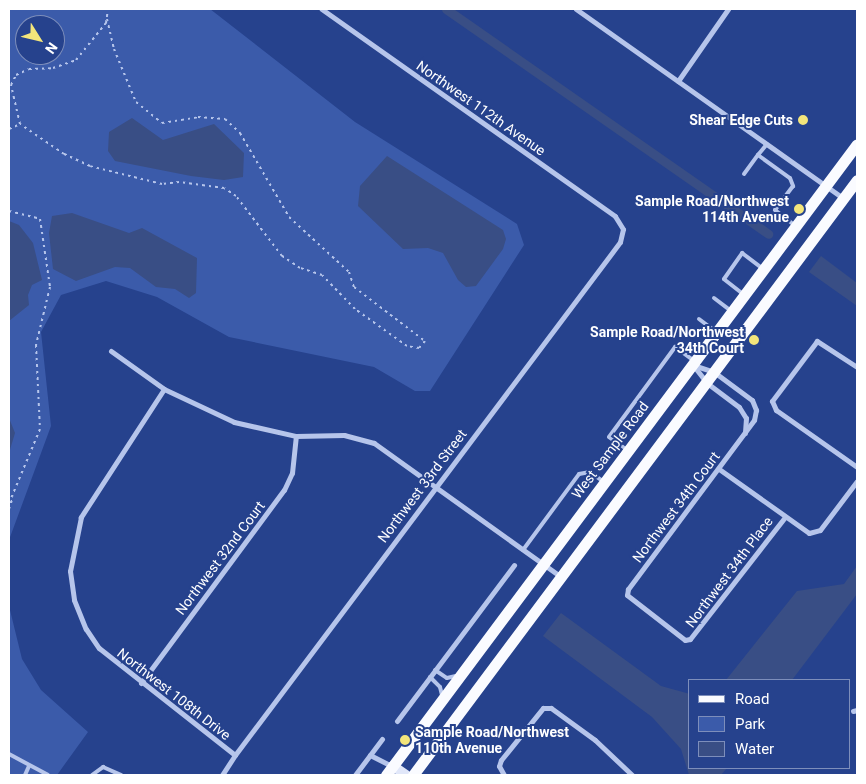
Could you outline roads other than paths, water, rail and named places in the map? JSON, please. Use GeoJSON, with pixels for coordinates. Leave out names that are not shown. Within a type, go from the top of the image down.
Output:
{"type":"FeatureCollection","features":[{"type":"Feature","properties":{"kind":"main road","name":"West Sample Road"},"geometry":{"type":"LineString","coordinates":[[389,771],[857,144]]}},
{"type":"Feature","properties":{"kind":"main road"},"geometry":{"type":"LineString","coordinates":[[413,775],[857,180]]}},
{"type":"Feature","properties":{"kind":"street","name":"Northwest 112th Avenue"},"geometry":{"type":"LineString","coordinates":[[322,9],[615,216],[623,229]]}},
{"type":"Feature","properties":{"kind":"street"},"geometry":{"type":"LineString","coordinates":[[576,9],[844,198]]}},
{"type":"Feature","properties":{"kind":"street"},"geometry":{"type":"LineString","coordinates":[[678,81],[728,9]]}},
{"type":"Feature","properties":{"kind":"street","name":"Northwest 33rd Street"},"geometry":{"type":"LineString","coordinates":[[235,755],[620,242],[623,229]]}},
{"type":"Feature","properties":{"kind":"street"},"geometry":{"type":"LineString","coordinates":[[857,367],[817,341],[772,401],[776,410],[857,468]]}},
{"type":"Feature","properties":{"kind":"street"},"geometry":{"type":"LineString","coordinates":[[112,350],[164,389],[234,422],[296,436],[359,437],[374,443],[560,577]]}},
{"type":"Feature","properties":{"kind":"street"},"geometry":{"type":"LineString","coordinates":[[694,363],[706,383],[739,407],[746,418],[745,433]]}},
{"type":"Feature","properties":{"kind":"street","name":"Northwest 34th Court"},"geometry":{"type":"LineString","coordinates":[[690,639],[684,640],[627,595],[628,589],[754,420],[756,410],[752,400],[714,372],[694,363]]}},
{"type":"Feature","properties":{"kind":"street","name":"Northwest 108th Drive"},"geometry":{"type":"LineString","coordinates":[[164,389],[80,517],[70,571],[74,600],[86,629],[99,648],[141,683],[235,755],[222,775]]}},
{"type":"Feature","properties":{"kind":"street","name":"Northwest 32nd Court"},"geometry":{"type":"LineString","coordinates":[[141,683],[284,490],[292,474],[296,436]]}},
{"type":"Feature","properties":{"kind":"street"},"geometry":{"type":"LineString","coordinates":[[719,469],[809,533],[820,530],[857,481]]}},
{"type":"Feature","properties":{"kind":"street","name":"Northwest 34th Place"},"geometry":{"type":"LineString","coordinates":[[690,639],[785,517]]}},
{"type":"Feature","properties":{"kind":"street"},"geometry":{"type":"LineString","coordinates":[[397,721],[514,565]]}},
{"type":"Feature","properties":{"kind":"street"},"geometry":{"type":"LineString","coordinates":[[504,775],[499,766],[542,708],[551,708],[595,740],[632,775]]}},
{"type":"Feature","properties":{"kind":"street"},"geometry":{"type":"LineString","coordinates":[[355,775],[382,739]]}},
{"type":"Feature","properties":{"kind":"street"},"geometry":{"type":"LineString","coordinates":[[370,755],[389,771],[406,775]]}},
{"type":"Feature","properties":{"kind":"lane"},"geometry":{"type":"LineString","coordinates":[[744,174],[767,144]]}},
{"type":"Feature","properties":{"kind":"lane"},"geometry":{"type":"LineString","coordinates":[[758,155],[792,183],[775,210],[796,226]]}},
{"type":"Feature","properties":{"kind":"lane"},"geometry":{"type":"LineString","coordinates":[[745,295],[724,278],[742,253],[764,269]]}},
{"type":"Feature","properties":{"kind":"lane"},"geometry":{"type":"LineString","coordinates":[[714,298],[732,312]]}},
{"type":"Feature","properties":{"kind":"lane"},"geometry":{"type":"LineString","coordinates":[[699,319],[717,332]]}},
{"type":"Feature","properties":{"kind":"lane"},"geometry":{"type":"LineString","coordinates":[[628,451],[609,437],[675,347],[694,363]]}},
{"type":"Feature","properties":{"kind":"lane"},"geometry":{"type":"LineString","coordinates":[[523,550],[579,474],[590,472],[604,482]]}},
{"type":"Feature","properties":{"kind":"lane"},"geometry":{"type":"LineString","coordinates":[[434,670],[447,678],[461,674]]}},
{"type":"Feature","properties":{"kind":"lane"},"geometry":{"type":"LineString","coordinates":[[430,677],[440,687],[441,701]]}},
{"type":"Feature","properties":{"kind":"lane"},"geometry":{"type":"LineString","coordinates":[[9,754],[20,757],[29,766],[48,775]]}},
{"type":"Feature","properties":{"kind":"lane"},"geometry":{"type":"LineString","coordinates":[[25,775],[29,766]]}},
{"type":"Feature","properties":{"kind":"lane"},"geometry":{"type":"LineString","coordinates":[[92,775],[103,767],[121,775]]}},
{"type":"Feature","properties":{"kind":"water"},"geometry":{"type":"Polygon","coordinates":[[[132,118],[163,140],[214,124],[244,153],[243,177],[224,180],[191,176],[115,161],[108,151],[109,132],[132,118]]]}},
{"type":"Feature","properties":{"kind":"water"},"geometry":{"type":"Polygon","coordinates":[[[387,156],[503,230],[506,239],[503,249],[476,286],[466,287],[458,280],[443,253],[428,248],[403,249],[358,206],[360,186],[387,156]]]}},
{"type":"Feature","properties":{"kind":"water"},"geometry":{"type":"Polygon","coordinates":[[[72,213],[129,233],[142,228],[197,258],[196,293],[189,298],[175,289],[156,287],[130,268],[115,267],[76,281],[53,269],[49,233],[52,216],[72,213]]]}},
{"type":"Feature","properties":{"kind":"water"},"geometry":{"type":"Polygon","coordinates":[[[9,221],[19,225],[33,243],[42,280],[32,285],[28,295],[29,305],[9,321],[9,221]]]}},
{"type":"Feature","properties":{"kind":"water"},"geometry":{"type":"Polygon","coordinates":[[[821,256],[857,283],[857,306],[809,272],[821,256]]]}},
{"type":"Feature","properties":{"kind":"water"},"geometry":{"type":"Polygon","coordinates":[[[9,418],[15,433],[9,453],[9,418]]]}},
{"type":"Feature","properties":{"kind":"water"},"geometry":{"type":"Polygon","coordinates":[[[857,566],[857,594],[793,679],[727,679],[797,591],[844,584],[857,566]]]}},
{"type":"Feature","properties":{"kind":"water"},"geometry":{"type":"Polygon","coordinates":[[[561,613],[661,686],[688,693],[688,769],[726,769],[721,775],[689,775],[681,749],[652,717],[543,636],[561,613]]]}},
{"type":"Feature","properties":{"kind":"waterway"},"geometry":{"type":"LineString","coordinates":[[446,9],[768,234]]}},
{"type":"Feature","properties":{"kind":"place","name":"Shear Edge Cuts"},"geometry":{"type":"Point","coordinates":[803,120]}},
{"type":"Feature","properties":{"kind":"place","name":"Sample Road/Northwest 114th Avenue"},"geometry":{"type":"Point","coordinates":[799,209]}},
{"type":"Feature","properties":{"kind":"place","name":"Sample Road/Northwest 34th Court"},"geometry":{"type":"Point","coordinates":[754,340]}},
{"type":"Feature","properties":{"kind":"place","name":"Sample Road/Northwest 110th Avenue"},"geometry":{"type":"Point","coordinates":[405,740]}}]}
